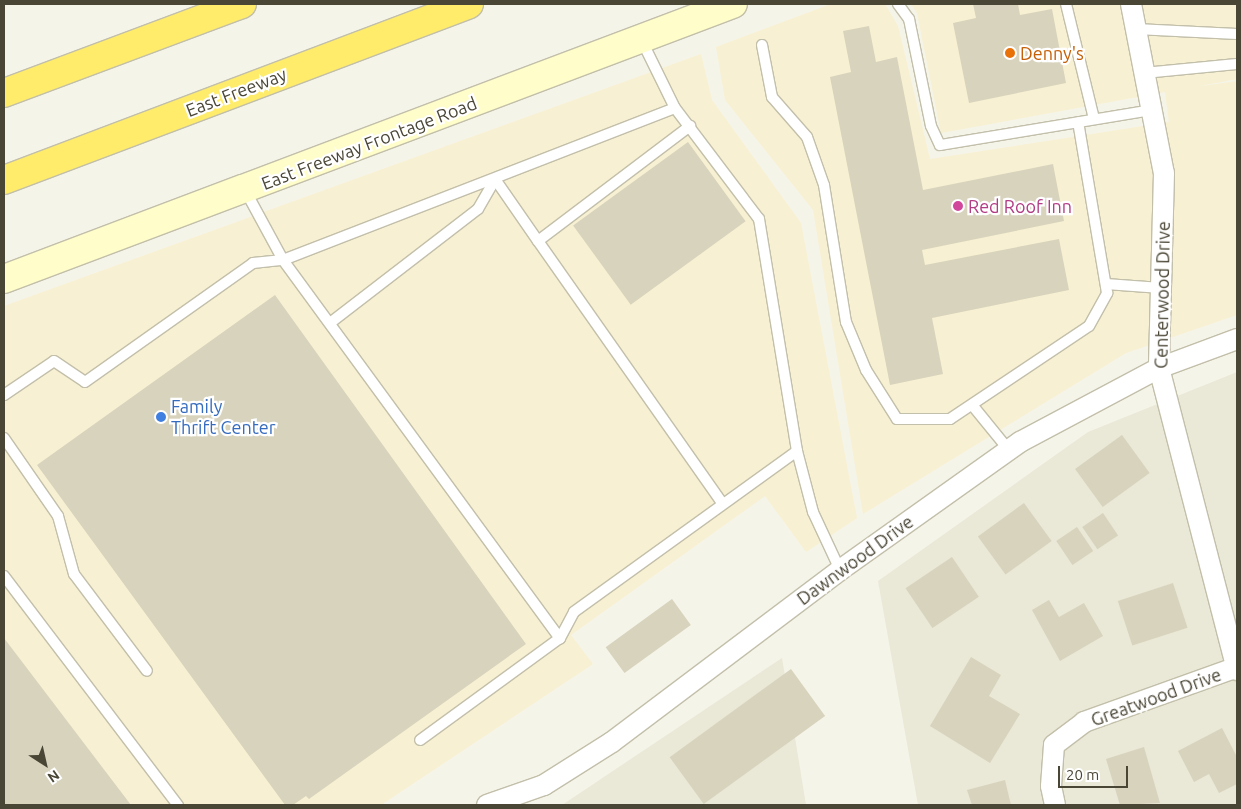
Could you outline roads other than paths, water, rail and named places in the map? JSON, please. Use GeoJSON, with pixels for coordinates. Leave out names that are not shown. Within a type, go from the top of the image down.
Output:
{"type":"FeatureCollection","features":[{"type":"Feature","properties":{"kind":"highway"},"geometry":{"type":"LineString","coordinates":[[4,93],[242,4]]}},
{"type":"Feature","properties":{"kind":"highway","name":"East Freeway"},"geometry":{"type":"LineString","coordinates":[[4,180],[469,4]]}},
{"type":"Feature","properties":{"kind":"main road","name":"East Freeway Frontage Road"},"geometry":{"type":"LineString","coordinates":[[4,279],[733,4]]}},
{"type":"Feature","properties":{"kind":"street","name":"Centerwood Drive"},"geometry":{"type":"LineString","coordinates":[[1131,4],[1164,173],[1159,368],[1236,669]]}},
{"type":"Feature","properties":{"kind":"street","name":"Dawnwood Drive"},"geometry":{"type":"LineString","coordinates":[[488,805],[544,785],[612,742],[840,570],[1008,449],[1159,368],[1237,338]]}},
{"type":"Feature","properties":{"kind":"street","name":"Greatwood Drive"},"geometry":{"type":"LineString","coordinates":[[1055,805],[1051,786],[1054,744],[1084,722],[1236,669]]}},
{"type":"Feature","properties":{"kind":"lane"},"geometry":{"type":"LineString","coordinates":[[1066,4],[1094,119]]}},
{"type":"Feature","properties":{"kind":"lane"},"geometry":{"type":"LineString","coordinates":[[903,5],[909,19],[931,126],[940,145],[1152,110]]}},
{"type":"Feature","properties":{"kind":"lane"},"geometry":{"type":"LineString","coordinates":[[1136,29],[1237,34]]}},
{"type":"Feature","properties":{"kind":"lane"},"geometry":{"type":"LineString","coordinates":[[641,38],[675,108],[759,219],[797,451],[813,512],[840,570]]}},
{"type":"Feature","properties":{"kind":"lane"},"geometry":{"type":"LineString","coordinates":[[762,45],[772,97],[808,137],[824,185],[846,322],[866,370],[898,419],[950,419],[973,406],[1089,326],[1107,293],[1078,122]]}},
{"type":"Feature","properties":{"kind":"lane"},"geometry":{"type":"LineString","coordinates":[[1144,73],[1237,64]]}},
{"type":"Feature","properties":{"kind":"lane"},"geometry":{"type":"LineString","coordinates":[[4,395],[54,361],[85,382],[253,263],[283,260],[675,108]]}},
{"type":"Feature","properties":{"kind":"lane"},"geometry":{"type":"LineString","coordinates":[[538,241],[690,126]]}},
{"type":"Feature","properties":{"kind":"lane"},"geometry":{"type":"LineString","coordinates":[[494,179],[722,503]]}},
{"type":"Feature","properties":{"kind":"lane"},"geometry":{"type":"LineString","coordinates":[[330,323],[478,209],[494,179]]}},
{"type":"Feature","properties":{"kind":"lane"},"geometry":{"type":"LineString","coordinates":[[245,189],[283,260],[560,638]]}},
{"type":"Feature","properties":{"kind":"lane"},"geometry":{"type":"LineString","coordinates":[[1106,284],[1161,288]]}},
{"type":"Feature","properties":{"kind":"lane"},"geometry":{"type":"LineString","coordinates":[[973,406],[1008,449]]}},
{"type":"Feature","properties":{"kind":"lane"},"geometry":{"type":"LineString","coordinates":[[4,438],[58,516],[74,574],[147,671]]}},
{"type":"Feature","properties":{"kind":"lane"},"geometry":{"type":"LineString","coordinates":[[420,740],[560,638],[574,612],[722,503],[797,451]]}},
{"type":"Feature","properties":{"kind":"lane"},"geometry":{"type":"LineString","coordinates":[[4,576],[178,805]]}},
{"type":"Feature","properties":{"kind":"place","name":"Denny's"},"geometry":{"type":"Point","coordinates":[1010,53]}},
{"type":"Feature","properties":{"kind":"place","name":"Red Roof Inn"},"geometry":{"type":"Point","coordinates":[958,206]}},
{"type":"Feature","properties":{"kind":"place","name":"Family Thrift Center"},"geometry":{"type":"Point","coordinates":[161,417]}}]}
